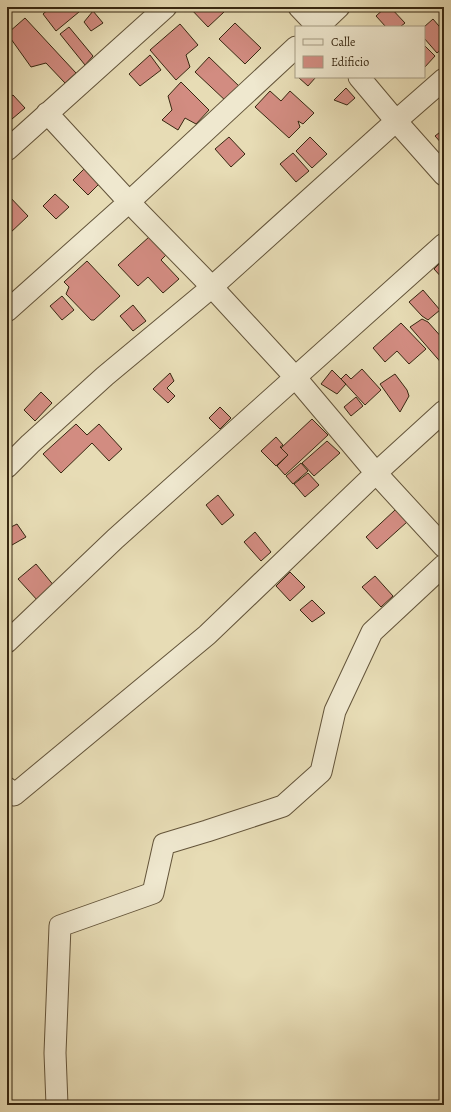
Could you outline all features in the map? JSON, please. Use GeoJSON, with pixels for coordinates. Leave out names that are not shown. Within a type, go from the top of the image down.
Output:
{"type":"FeatureCollection","features":[{"type":"Feature","properties":{"kind":"street"},"geometry":{"type":"LineString","coordinates":[[7,150],[166,7]]}},
{"type":"Feature","properties":{"kind":"street"},"geometry":{"type":"LineString","coordinates":[[299,7],[317,26]]}},
{"type":"Feature","properties":{"kind":"street"},"geometry":{"type":"LineString","coordinates":[[319,26],[339,7]]}},
{"type":"Feature","properties":{"kind":"street"},"geometry":{"type":"LineString","coordinates":[[7,311],[130,202],[295,48]]}},
{"type":"Feature","properties":{"kind":"street"},"geometry":{"type":"LineString","coordinates":[[360,78],[444,175]]}},
{"type":"Feature","properties":{"kind":"street"},"geometry":{"type":"LineString","coordinates":[[7,467],[30,444],[105,376],[212,287],[444,79]]}},
{"type":"Feature","properties":{"kind":"street"},"geometry":{"type":"LineString","coordinates":[[47,113],[295,377],[376,473],[444,547]]}},
{"type":"Feature","properties":{"kind":"street"},"geometry":{"type":"LineString","coordinates":[[7,642],[115,539],[444,244]]}},
{"type":"Feature","properties":{"kind":"street"},"geometry":{"type":"LineString","coordinates":[[7,788],[14,795],[207,636],[376,473],[444,411]]}},
{"type":"Feature","properties":{"kind":"street"},"geometry":{"type":"LineString","coordinates":[[57,1105],[55,1053],[60,926],[153,893],[164,844],[283,806],[321,772],[335,711],[372,632],[444,565]]}},
{"type":"Feature","properties":{"kind":"building"},"geometry":{"type":"Polygon","coordinates":[[[51,7],[85,7],[56,31],[43,14],[51,7]]]}},
{"type":"Feature","properties":{"kind":"building"},"geometry":{"type":"Polygon","coordinates":[[[189,7],[219,7],[224,12],[208,27],[189,7]]]}},
{"type":"Feature","properties":{"kind":"building"},"geometry":{"type":"Polygon","coordinates":[[[386,7],[390,7],[405,23],[401,26],[385,26],[376,16],[386,7]]]}},
{"type":"Feature","properties":{"kind":"building"},"geometry":{"type":"Polygon","coordinates":[[[93,11],[103,23],[91,31],[84,22],[93,11]]]}},
{"type":"Feature","properties":{"kind":"building"},"geometry":{"type":"Polygon","coordinates":[[[25,18],[76,73],[65,83],[46,63],[31,67],[11,39],[9,32],[25,18]]]}},
{"type":"Feature","properties":{"kind":"building"},"geometry":{"type":"Polygon","coordinates":[[[433,19],[444,32],[444,47],[437,53],[425,39],[425,26],[433,19]]]}},
{"type":"Feature","properties":{"kind":"building"},"geometry":{"type":"Polygon","coordinates":[[[235,23],[261,48],[245,64],[219,39],[235,23]]]}},
{"type":"Feature","properties":{"kind":"building"},"geometry":{"type":"Polygon","coordinates":[[[180,24],[198,45],[186,55],[190,67],[176,80],[150,50],[180,24]]]}},
{"type":"Feature","properties":{"kind":"building"},"geometry":{"type":"Polygon","coordinates":[[[69,27],[93,56],[85,65],[60,34],[69,27]]]}},
{"type":"Feature","properties":{"kind":"building"},"geometry":{"type":"Polygon","coordinates":[[[425,46],[435,56],[425,67],[425,46]]]}},
{"type":"Feature","properties":{"kind":"building"},"geometry":{"type":"Polygon","coordinates":[[[150,55],[161,70],[140,86],[129,74],[150,55]]]}},
{"type":"Feature","properties":{"kind":"building"},"geometry":{"type":"Polygon","coordinates":[[[209,57],[241,88],[227,102],[195,72],[209,57]]]}},
{"type":"Feature","properties":{"kind":"building"},"geometry":{"type":"Polygon","coordinates":[[[299,78],[315,78],[308,86],[299,78]]]}},
{"type":"Feature","properties":{"kind":"building"},"geometry":{"type":"Polygon","coordinates":[[[181,82],[209,110],[196,124],[185,118],[178,130],[162,120],[172,110],[168,96],[181,82]]]}},
{"type":"Feature","properties":{"kind":"building"},"geometry":{"type":"Polygon","coordinates":[[[346,88],[355,98],[347,105],[334,100],[346,88]]]}},
{"type":"Feature","properties":{"kind":"building"},"geometry":{"type":"Polygon","coordinates":[[[270,91],[281,101],[290,91],[314,113],[303,124],[298,121],[300,127],[289,138],[255,107],[270,91]]]}},
{"type":"Feature","properties":{"kind":"building"},"geometry":{"type":"Polygon","coordinates":[[[13,95],[25,108],[12,119],[7,113],[7,99],[13,95]]]}},
{"type":"Feature","properties":{"kind":"building"},"geometry":{"type":"Polygon","coordinates":[[[444,129],[444,146],[435,136],[444,129]]]}},
{"type":"Feature","properties":{"kind":"building"},"geometry":{"type":"Polygon","coordinates":[[[229,137],[245,154],[231,167],[215,149],[229,137]]]}},
{"type":"Feature","properties":{"kind":"building"},"geometry":{"type":"Polygon","coordinates":[[[310,137],[327,154],[312,168],[296,151],[310,137]]]}},
{"type":"Feature","properties":{"kind":"building"},"geometry":{"type":"Polygon","coordinates":[[[293,153],[309,171],[296,182],[280,164],[293,153]]]}},
{"type":"Feature","properties":{"kind":"building"},"geometry":{"type":"Polygon","coordinates":[[[85,168],[100,183],[88,195],[73,180],[85,168]]]}},
{"type":"Feature","properties":{"kind":"building"},"geometry":{"type":"Polygon","coordinates":[[[7,194],[28,216],[9,234],[7,231],[7,194]]]}},
{"type":"Feature","properties":{"kind":"building"},"geometry":{"type":"Polygon","coordinates":[[[55,194],[69,207],[56,219],[43,206],[55,194]]]}},
{"type":"Feature","properties":{"kind":"building"},"geometry":{"type":"Polygon","coordinates":[[[149,237],[166,255],[161,260],[179,279],[163,293],[148,277],[138,286],[118,265],[149,237]]]}},
{"type":"Feature","properties":{"kind":"building"},"geometry":{"type":"Polygon","coordinates":[[[444,259],[444,280],[434,269],[444,259]]]}},
{"type":"Feature","properties":{"kind":"building"},"geometry":{"type":"Polygon","coordinates":[[[87,261],[120,296],[94,320],[91,320],[66,294],[69,287],[64,282],[87,261]]]}},
{"type":"Feature","properties":{"kind":"building"},"geometry":{"type":"Polygon","coordinates":[[[423,290],[440,310],[428,320],[422,316],[409,302],[423,290]]]}},
{"type":"Feature","properties":{"kind":"building"},"geometry":{"type":"Polygon","coordinates":[[[62,296],[74,310],[62,320],[50,306],[62,296]]]}},
{"type":"Feature","properties":{"kind":"building"},"geometry":{"type":"Polygon","coordinates":[[[133,305],[146,321],[133,331],[120,316],[133,305]]]}},
{"type":"Feature","properties":{"kind":"building"},"geometry":{"type":"Polygon","coordinates":[[[422,319],[428,322],[444,340],[444,366],[410,327],[422,319]]]}},
{"type":"Feature","properties":{"kind":"building"},"geometry":{"type":"Polygon","coordinates":[[[401,323],[426,349],[409,364],[397,351],[385,362],[373,348],[401,323]]]}},
{"type":"Feature","properties":{"kind":"building"},"geometry":{"type":"Polygon","coordinates":[[[362,369],[381,390],[365,405],[341,379],[346,374],[351,379],[362,369]]]}},
{"type":"Feature","properties":{"kind":"building"},"geometry":{"type":"Polygon","coordinates":[[[332,370],[346,384],[337,394],[321,384],[332,370]]]}},
{"type":"Feature","properties":{"kind":"building"},"geometry":{"type":"Polygon","coordinates":[[[170,373],[174,381],[167,388],[175,396],[168,403],[153,389],[170,373]]]}},
{"type":"Feature","properties":{"kind":"building"},"geometry":{"type":"Polygon","coordinates":[[[395,374],[407,390],[409,396],[400,412],[380,384],[395,374]]]}},
{"type":"Feature","properties":{"kind":"building"},"geometry":{"type":"Polygon","coordinates":[[[41,392],[52,403],[35,421],[24,410],[41,392]]]}},
{"type":"Feature","properties":{"kind":"building"},"geometry":{"type":"Polygon","coordinates":[[[356,397],[363,406],[351,416],[344,407],[356,397]]]}},
{"type":"Feature","properties":{"kind":"building"},"geometry":{"type":"Polygon","coordinates":[[[220,407],[231,418],[220,429],[209,418],[220,407]]]}},
{"type":"Feature","properties":{"kind":"building"},"geometry":{"type":"Polygon","coordinates":[[[312,419],[328,435],[285,475],[277,466],[288,455],[281,448],[312,419]]]}},
{"type":"Feature","properties":{"kind":"building"},"geometry":{"type":"Polygon","coordinates":[[[76,424],[87,435],[99,424],[122,449],[109,461],[92,443],[61,473],[43,454],[76,424]]]}},
{"type":"Feature","properties":{"kind":"building"},"geometry":{"type":"Polygon","coordinates":[[[276,437],[283,445],[280,447],[288,455],[276,466],[261,451],[276,437]]]}},
{"type":"Feature","properties":{"kind":"building"},"geometry":{"type":"Polygon","coordinates":[[[327,441],[340,453],[314,476],[302,463],[327,441]]]}},
{"type":"Feature","properties":{"kind":"building"},"geometry":{"type":"Polygon","coordinates":[[[301,463],[308,471],[293,484],[286,476],[301,463]]]}},
{"type":"Feature","properties":{"kind":"building"},"geometry":{"type":"Polygon","coordinates":[[[308,473],[319,485],[305,497],[294,484],[308,473]]]}},
{"type":"Feature","properties":{"kind":"building"},"geometry":{"type":"Polygon","coordinates":[[[218,495],[234,515],[222,525],[206,505],[218,495]]]}},
{"type":"Feature","properties":{"kind":"building"},"geometry":{"type":"Polygon","coordinates":[[[395,510],[407,522],[377,549],[366,537],[395,510]]]}},
{"type":"Feature","properties":{"kind":"building"},"geometry":{"type":"Polygon","coordinates":[[[17,524],[26,537],[12,545],[7,539],[7,529],[17,524]]]}},
{"type":"Feature","properties":{"kind":"building"},"geometry":{"type":"Polygon","coordinates":[[[255,532],[271,552],[261,561],[244,542],[255,532]]]}},
{"type":"Feature","properties":{"kind":"building"},"geometry":{"type":"Polygon","coordinates":[[[36,564],[55,587],[38,601],[18,579],[36,564]]]}},
{"type":"Feature","properties":{"kind":"building"},"geometry":{"type":"Polygon","coordinates":[[[290,572],[305,587],[290,601],[276,586],[290,572]]]}},
{"type":"Feature","properties":{"kind":"building"},"geometry":{"type":"Polygon","coordinates":[[[375,576],[393,596],[381,607],[362,587],[375,576]]]}},
{"type":"Feature","properties":{"kind":"building"},"geometry":{"type":"Polygon","coordinates":[[[312,600],[325,613],[312,622],[300,610],[312,600]]]}}]}
